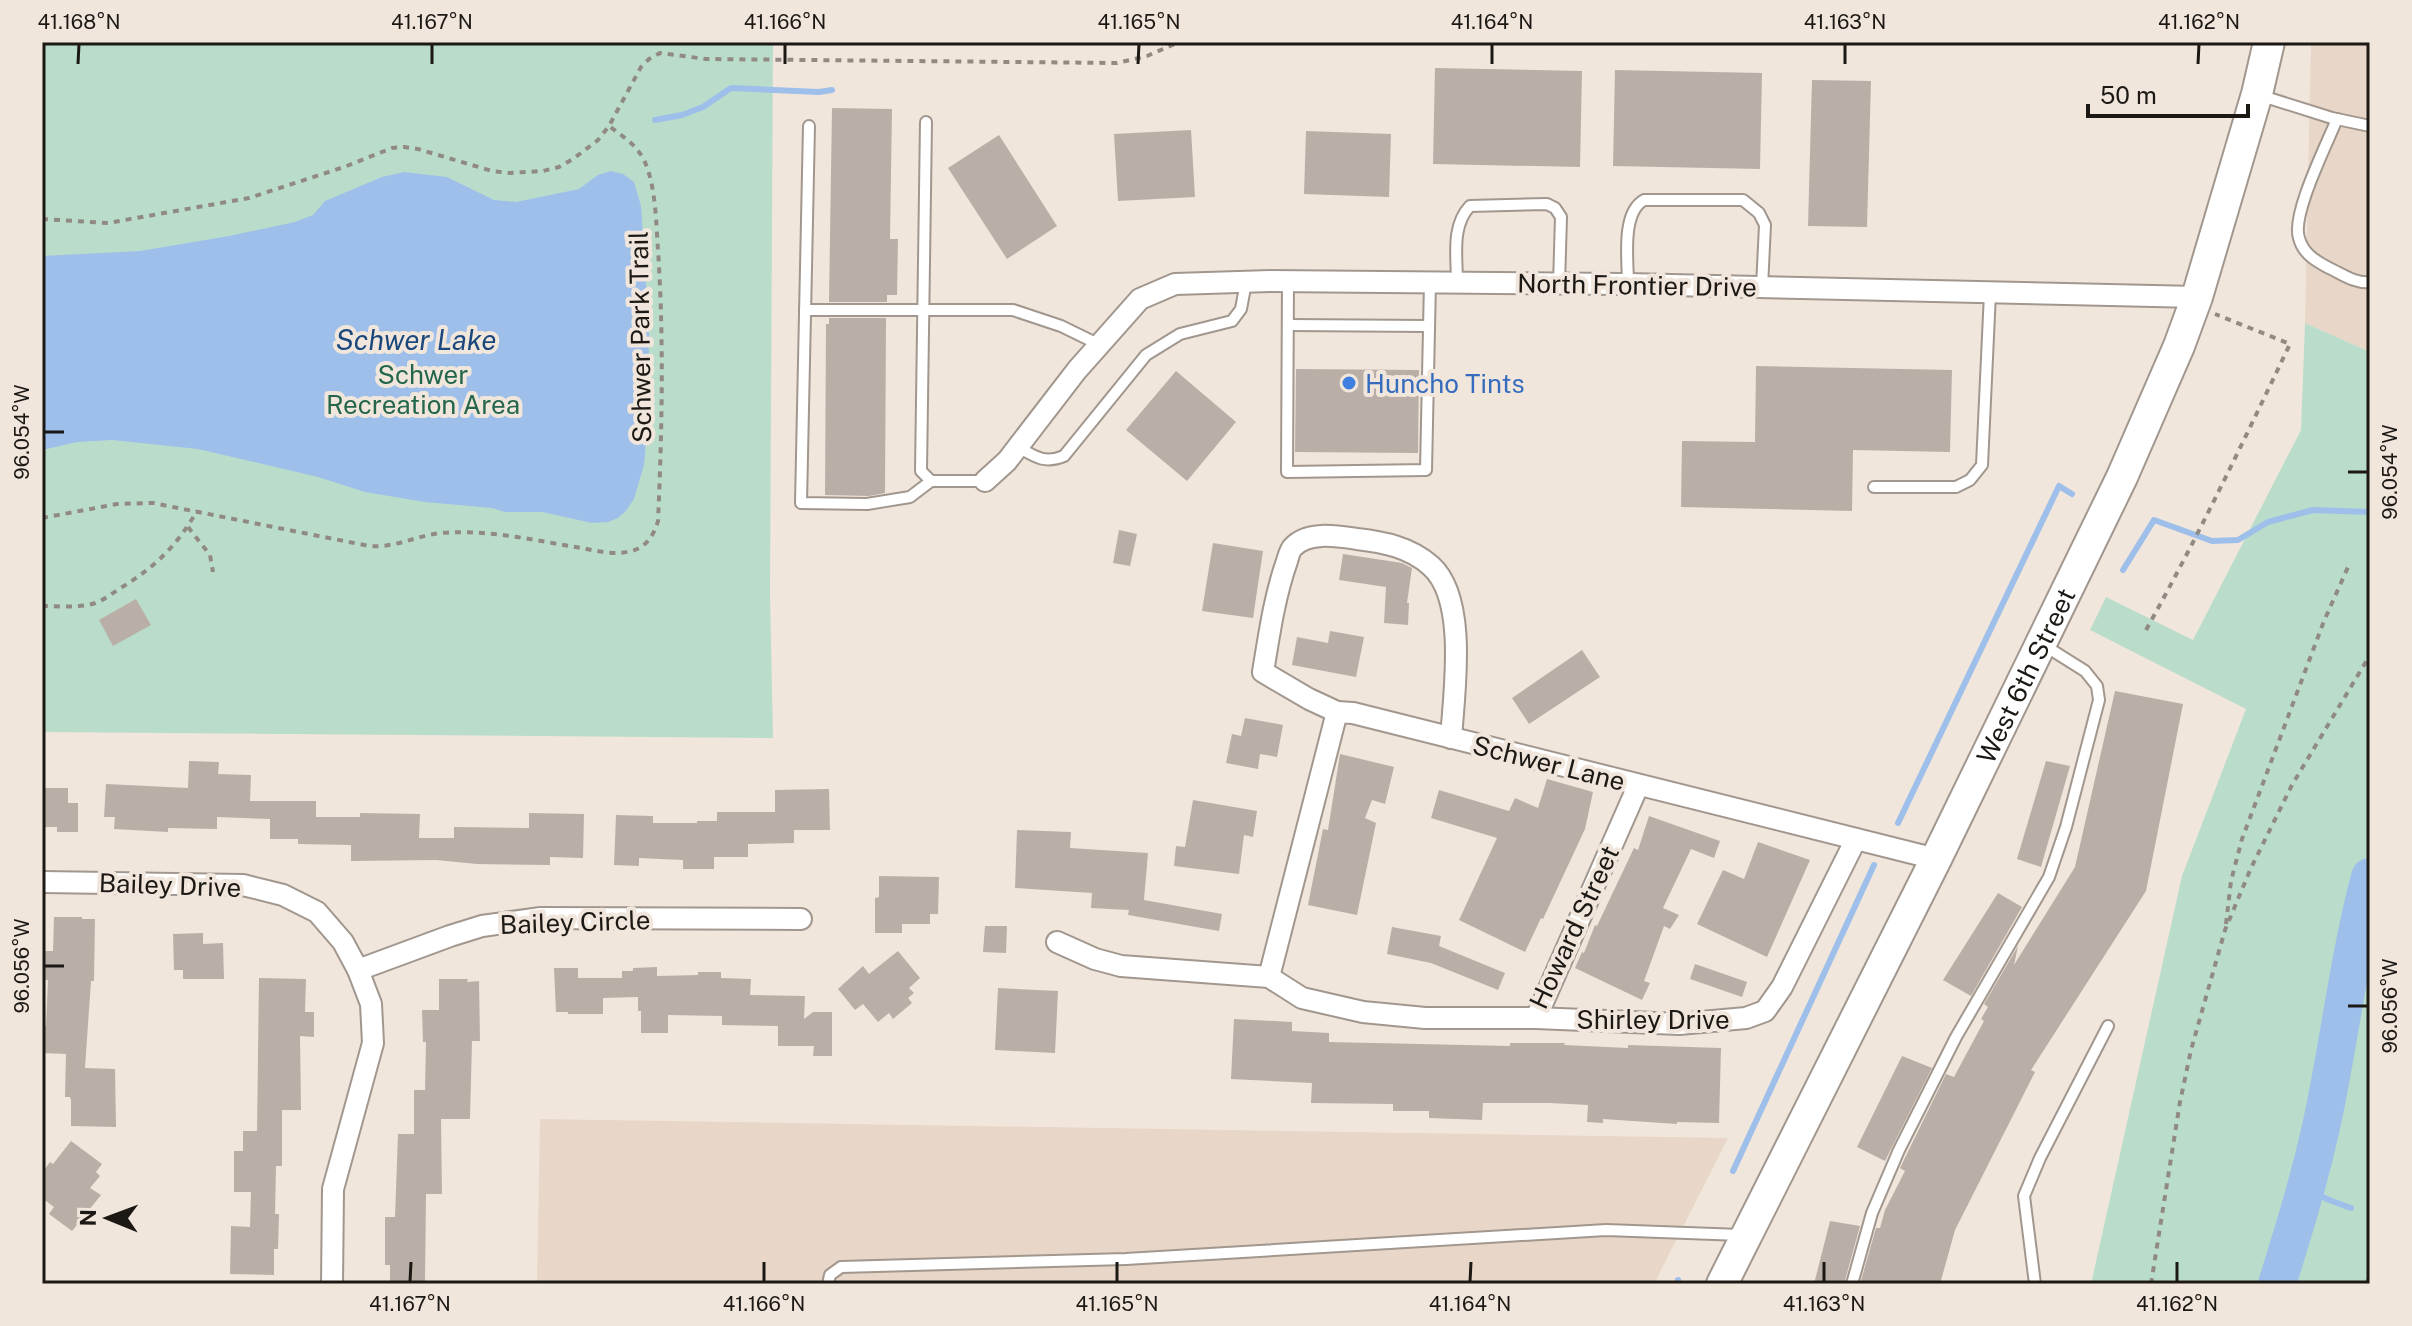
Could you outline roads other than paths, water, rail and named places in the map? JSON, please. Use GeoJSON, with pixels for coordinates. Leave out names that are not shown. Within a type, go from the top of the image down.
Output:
{"type":"FeatureCollection","features":[{"type":"Feature","properties":{"kind":"main road","name":"West 6th Street"},"geometry":{"type":"LineString","coordinates":[[1722,1284],[1936,859],[2122,477],[2196,302],[2257,94],[2269,42]]}},
{"type":"Feature","properties":{"kind":"street","name":"North Frontier Drive"},"geometry":{"type":"LineString","coordinates":[[985,481],[1007,461],[1077,370],[1140,299],[1175,284],[1288,281],[1628,284],[1990,293],[2196,302]]}},
{"type":"Feature","properties":{"kind":"street","name":"Schwer Lane"},"geometry":{"type":"LineString","coordinates":[[1337,712],[1263,672],[1278,589],[1292,548],[1307,537],[1339,536],[1377,541],[1409,550],[1433,567],[1445,586],[1454,623],[1457,659],[1451,738],[1936,859]]}},
{"type":"Feature","properties":{"kind":"street"},"geometry":{"type":"LineString","coordinates":[[1269,977],[1337,712],[1353,713],[1451,738]]}},
{"type":"Feature","properties":{"kind":"street","name":"Howard Street"},"geometry":{"type":"LineString","coordinates":[[1057,942],[1095,959],[1121,966],[1269,977],[1302,998],[1363,1012],[1425,1018],[1536,1018],[1638,786]]}},
{"type":"Feature","properties":{"kind":"street","name":"Shirley Drive"},"geometry":{"type":"LineString","coordinates":[[1536,1018],[1679,1024],[1746,1018],[1765,1011],[1782,987],[1856,839]]}},
{"type":"Feature","properties":{"kind":"street","name":"Bailey Drive"},"geometry":{"type":"LineString","coordinates":[[42,882],[243,885],[283,895],[317,912],[343,942],[371,1004],[373,1043],[333,1189],[332,1284]]}},
{"type":"Feature","properties":{"kind":"street","name":"Bailey Circle"},"geometry":{"type":"LineString","coordinates":[[358,970],[482,926],[541,918],[801,919]]}},
{"type":"Feature","properties":{"kind":"lane"},"geometry":{"type":"LineString","coordinates":[[2257,94],[2370,126]]}},
{"type":"Feature","properties":{"kind":"lane"},"geometry":{"type":"LineString","coordinates":[[2337,119],[2302,206],[2297,234],[2299,242],[2312,259],[2351,279],[2370,282]]}},
{"type":"Feature","properties":{"kind":"lane"},"geometry":{"type":"LineString","coordinates":[[926,122],[921,471],[931,481]]}},
{"type":"Feature","properties":{"kind":"lane"},"geometry":{"type":"LineString","coordinates":[[809,126],[801,503],[867,504],[910,497],[931,481],[985,481]]}},
{"type":"Feature","properties":{"kind":"lane"},"geometry":{"type":"LineString","coordinates":[[1628,284],[1629,217],[1635,205],[1644,200],[1743,200],[1759,213],[1765,225],[1762,287]]}},
{"type":"Feature","properties":{"kind":"lane"},"geometry":{"type":"LineString","coordinates":[[1457,283],[1457,227],[1470,206],[1547,204],[1555,208],[1561,217],[1559,284]]}},
{"type":"Feature","properties":{"kind":"lane"},"geometry":{"type":"LineString","coordinates":[[1288,281],[1287,472],[1426,470],[1430,282]]}},
{"type":"Feature","properties":{"kind":"lane"},"geometry":{"type":"LineString","coordinates":[[1018,447],[1040,460],[1064,456],[1146,355],[1180,334],[1232,321],[1241,309],[1246,282]]}},
{"type":"Feature","properties":{"kind":"lane"},"geometry":{"type":"LineString","coordinates":[[1874,487],[1956,487],[1970,480],[1982,465],[1990,293]]}},
{"type":"Feature","properties":{"kind":"lane"},"geometry":{"type":"LineString","coordinates":[[805,310],[1013,310],[1061,326],[1100,345]]}},
{"type":"Feature","properties":{"kind":"lane"},"geometry":{"type":"LineString","coordinates":[[1288,325],[1429,326]]}},
{"type":"Feature","properties":{"kind":"lane"},"geometry":{"type":"LineString","coordinates":[[1852,1284],[1872,1213],[1899,1150],[1956,1037],[2049,877],[2066,827],[2099,700],[2097,686],[2085,671],[2041,643]]}},
{"type":"Feature","properties":{"kind":"lane"},"geometry":{"type":"LineString","coordinates":[[2035,1284],[2024,1196],[2040,1158],[2108,1026]]}},
{"type":"Feature","properties":{"kind":"lane"},"geometry":{"type":"LineString","coordinates":[[828,1284],[830,1275],[841,1267],[1126,1259],[1606,1230],[1747,1235]]}},
{"type":"Feature","properties":{"kind":"water","name":"Schwer Lake"},"geometry":{"type":"Polygon","coordinates":[[[611,171],[623,174],[634,182],[641,206],[649,332],[644,465],[634,499],[618,518],[592,523],[542,512],[505,512],[425,502],[365,492],[318,477],[198,449],[112,440],[77,442],[42,450],[42,256],[140,251],[295,222],[313,215],[325,201],[382,177],[404,172],[447,177],[494,200],[516,202],[579,189],[598,175],[611,171]]]}},
{"type":"Feature","properties":{"kind":"waterway"},"geometry":{"type":"LineString","coordinates":[[655,120],[703,107],[731,88],[832,90]]}},
{"type":"Feature","properties":{"kind":"waterway"},"geometry":{"type":"LineString","coordinates":[[1898,823],[2059,486],[2072,494]]}},
{"type":"Feature","properties":{"kind":"waterway"},"geometry":{"type":"LineString","coordinates":[[2123,570],[2154,520],[2212,541],[2238,540],[2268,522],[2313,510],[2370,512]]}},
{"type":"Feature","properties":{"kind":"waterway"},"geometry":{"type":"LineString","coordinates":[[1733,1171],[1874,865]]}},
{"type":"Feature","properties":{"kind":"waterway"},"geometry":{"type":"LineString","coordinates":[[2277,1284],[2320,1133],[2370,877]]}},
{"type":"Feature","properties":{"kind":"waterway"},"geometry":{"type":"LineString","coordinates":[[2307,1189],[2351,1208]]}},
{"type":"Feature","properties":{"kind":"waterway"},"geometry":{"type":"LineString","coordinates":[[1677,1284],[1678,1280]]}},
{"type":"Feature","properties":{"kind":"place","name":"Huncho Tints"},"geometry":{"type":"Point","coordinates":[1349,383]}},
{"type":"Feature","properties":{"kind":"park label","name":"Schwer Recreation Area"},"geometry":{"type":"Point","coordinates":[423,389]}}]}
